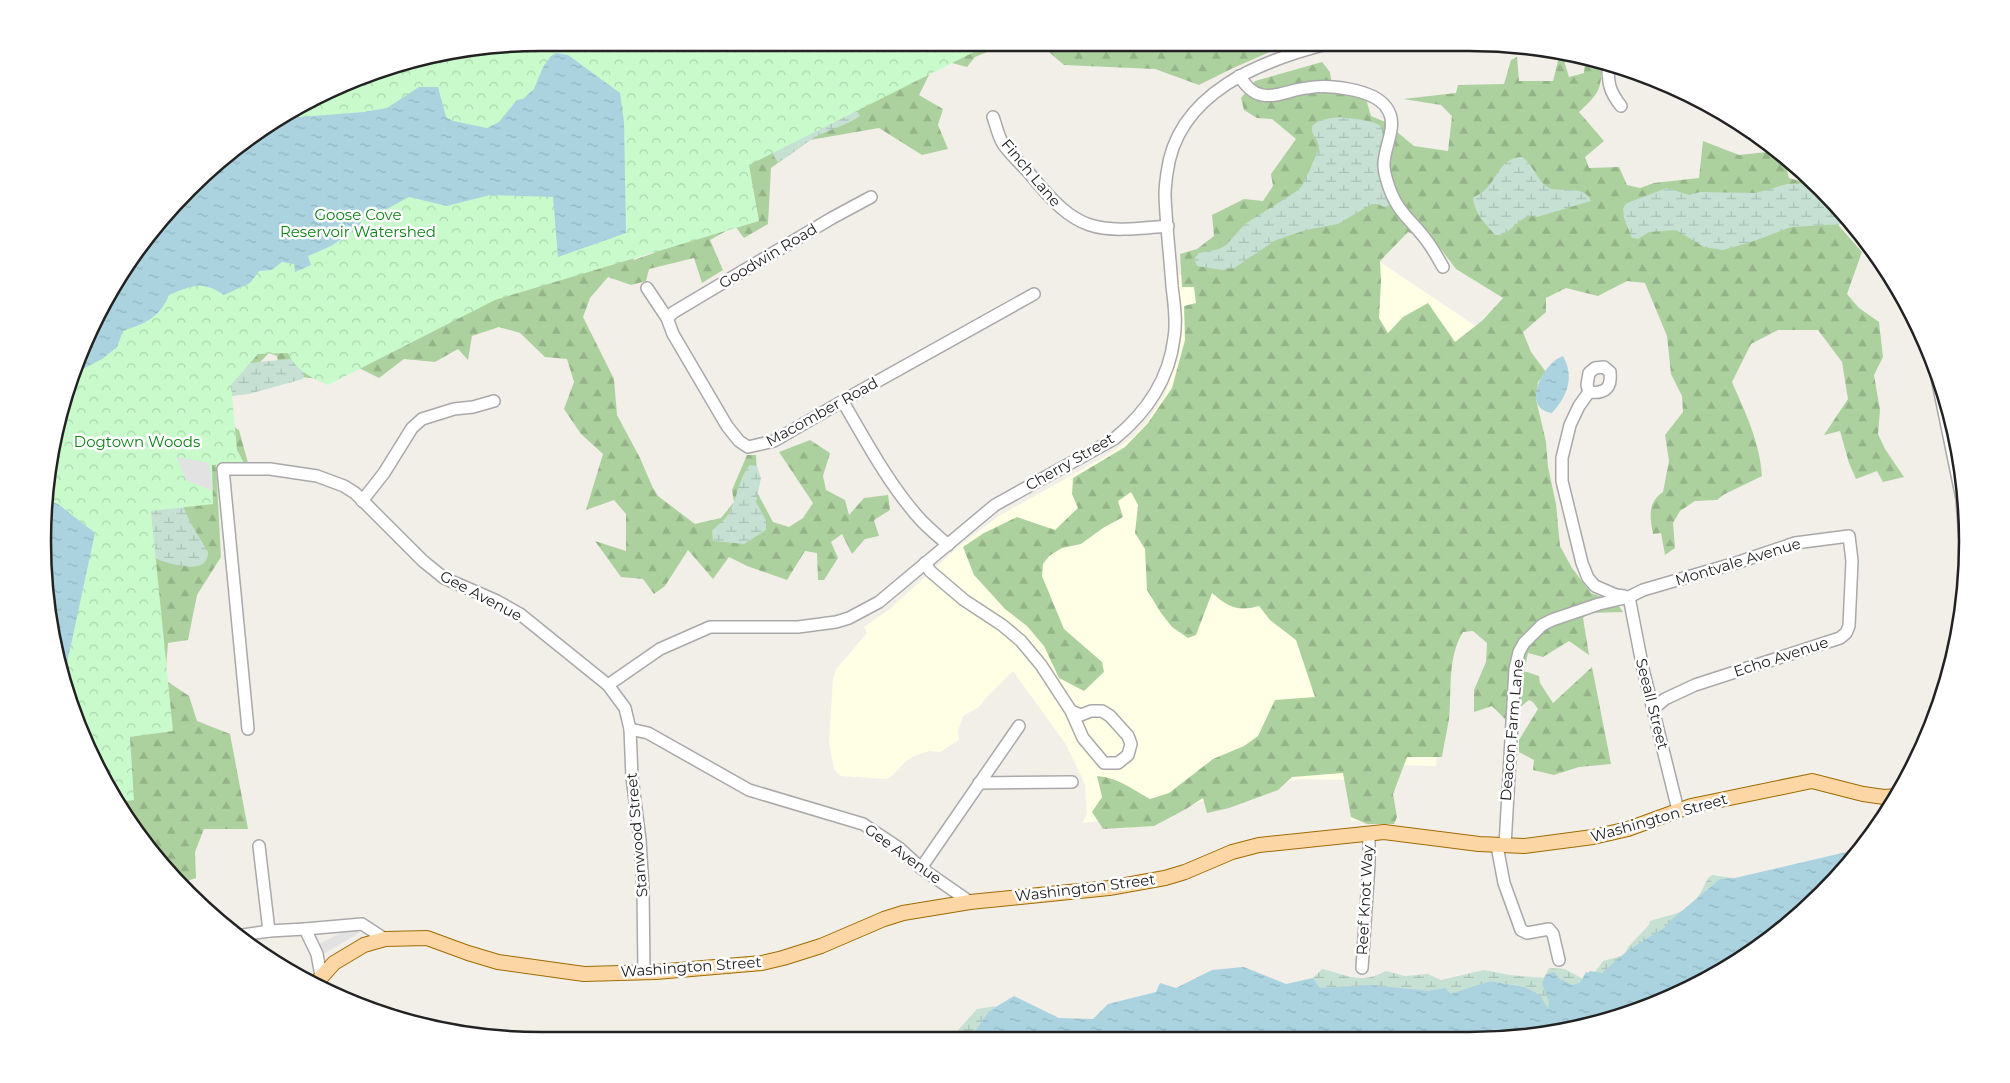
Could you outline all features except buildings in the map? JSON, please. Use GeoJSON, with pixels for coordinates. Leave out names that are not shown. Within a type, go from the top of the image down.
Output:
{"type":"FeatureCollection","features":[{"type":"Feature","properties":{"kind":"main road","name":"Washington Street"},"geometry":{"type":"LineString","coordinates":[[320,978],[334,963],[364,945],[385,939],[426,938],[482,958],[527,967],[584,974],[644,972],[762,963],[821,946],[884,919],[903,913],[970,902],[1118,886],[1165,878],[1185,872],[1232,852],[1259,845],[1384,832],[1501,846],[1524,846],[1593,837],[1635,827],[1691,806],[1812,781],[1863,794],[1887,797]]}},
{"type":"Feature","properties":{"kind":"street","name":"Cherry Street"},"geometry":{"type":"LineString","coordinates":[[608,685],[660,649],[710,627],[798,627],[849,618],[879,602],[995,505],[1114,439],[1127,428],[1148,406],[1165,375],[1175,337],[1175,311],[1165,193],[1172,148],[1184,125],[1199,106],[1213,93],[1239,76],[1303,51]]}},
{"type":"Feature","properties":{"kind":"street"},"geometry":{"type":"LineString","coordinates":[[1608,72],[1611,94],[1621,106]]}},
{"type":"Feature","properties":{"kind":"street"},"geometry":{"type":"LineString","coordinates":[[1239,76],[1253,92],[1262,96],[1309,87],[1355,90],[1370,95],[1387,107],[1392,119],[1384,166],[1394,199],[1399,210],[1426,240],[1443,267]]}},
{"type":"Feature","properties":{"kind":"street","name":"Finch Lane"},"geometry":{"type":"LineString","coordinates":[[993,117],[1002,144],[1056,204],[1069,215],[1084,224],[1108,230],[1168,226]]}},
{"type":"Feature","properties":{"kind":"street","name":"Goodwin Road"},"geometry":{"type":"LineString","coordinates":[[667,318],[832,218],[871,197]]}},
{"type":"Feature","properties":{"kind":"street","name":"Macomber Road"},"geometry":{"type":"LineString","coordinates":[[647,288],[667,318],[673,334],[728,426],[740,441],[748,447],[774,441],[1034,294]]}},
{"type":"Feature","properties":{"kind":"street"},"geometry":{"type":"LineString","coordinates":[[1590,392],[1579,406],[1568,432],[1562,458],[1562,481],[1582,563],[1588,578],[1600,589],[1616,595],[1629,597]]}},
{"type":"Feature","properties":{"kind":"street"},"geometry":{"type":"LineString","coordinates":[[362,501],[384,473],[412,428],[422,419],[454,409],[473,407],[494,401]]}},
{"type":"Feature","properties":{"kind":"street"},"geometry":{"type":"LineString","coordinates":[[842,402],[875,458],[896,488],[919,518],[948,544]]}},
{"type":"Feature","properties":{"kind":"street","name":"Gee Avenue"},"geometry":{"type":"LineString","coordinates":[[248,729],[223,469],[259,468],[316,476],[355,492],[423,561],[444,578],[497,601],[520,614],[608,685],[625,708],[630,729],[648,733],[749,790],[864,824],[899,848],[921,868],[970,902]]}},
{"type":"Feature","properties":{"kind":"street","name":"Montvale Avenue"},"geometry":{"type":"LineString","coordinates":[[1629,597],[1794,543],[1848,536]]}},
{"type":"Feature","properties":{"kind":"street","name":"Echo Avenue"},"geometry":{"type":"LineString","coordinates":[[1653,709],[1665,699],[1695,685],[1840,638],[1846,633],[1849,626],[1852,561],[1848,536]]}},
{"type":"Feature","properties":{"kind":"street"},"geometry":{"type":"LineString","coordinates":[[925,563],[930,571],[964,600],[1002,625],[1021,641],[1040,665],[1071,711],[1083,738],[1104,763],[1118,763],[1128,755],[1131,744],[1128,736],[1110,716],[1102,711],[1091,711],[1080,715],[1071,711]]}},
{"type":"Feature","properties":{"kind":"street","name":"Seeall Street"},"geometry":{"type":"LineString","coordinates":[[1629,597],[1643,668],[1678,810]]}},
{"type":"Feature","properties":{"kind":"street","name":"Deacon Farm Lane"},"geometry":{"type":"LineString","coordinates":[[1559,960],[1553,934],[1549,929],[1528,933],[1521,930],[1504,883],[1501,846],[1515,669],[1518,652],[1542,625],[1599,604],[1629,597]]}},
{"type":"Feature","properties":{"kind":"street"},"geometry":{"type":"LineString","coordinates":[[921,868],[1019,726]]}},
{"type":"Feature","properties":{"kind":"street","name":"Stanwood Street"},"geometry":{"type":"LineString","coordinates":[[630,729],[632,777],[640,840],[643,889],[644,972]]}},
{"type":"Feature","properties":{"kind":"street"},"geometry":{"type":"LineString","coordinates":[[979,783],[1072,782]]}},
{"type":"Feature","properties":{"kind":"street","name":"Reef Knot Way"},"geometry":{"type":"LineString","coordinates":[[1362,968],[1369,864],[1369,833]]}},
{"type":"Feature","properties":{"kind":"street"},"geometry":{"type":"LineString","coordinates":[[259,846],[269,931]]}},
{"type":"Feature","properties":{"kind":"street"},"geometry":{"type":"LineString","coordinates":[[249,934],[362,924],[385,939]]}},
{"type":"Feature","properties":{"kind":"street"},"geometry":{"type":"LineString","coordinates":[[305,930],[317,954],[318,977]]}},
{"type":"Feature","properties":{"kind":"shaded area"},"geometry":{"type":"Polygon","coordinates":[[[1304,211],[1480,329],[1447,627],[1436,766],[1395,765],[1391,822],[1351,821],[1351,780],[1300,779],[1222,795],[1161,815],[1082,823],[1087,814],[1085,784],[1065,743],[1013,671],[979,707],[963,716],[958,731],[959,740],[940,752],[929,751],[914,756],[887,779],[840,776],[834,769],[829,742],[833,679],[837,668],[867,633],[864,627],[890,609],[959,546],[999,516],[1108,455],[1134,436],[1147,422],[1165,394],[1178,358],[1181,340],[1181,315],[1178,275],[1188,274],[1304,211]]]}},
{"type":"Feature","properties":{"kind":"shaded area"},"geometry":{"type":"Polygon","coordinates":[[[177,457],[209,463],[213,491],[186,480],[177,457]]]}},
{"type":"Feature","properties":{"kind":"shaded area"},"geometry":{"type":"Polygon","coordinates":[[[355,926],[359,933],[325,953],[319,944],[355,926]]]}},
{"type":"Feature","properties":{"kind":"green space","name":"Goose Cove Reservoir Watershed"},"geometry":{"type":"Polygon","coordinates":[[[542,51],[976,51],[749,165],[759,221],[495,300],[328,385],[300,369],[288,353],[258,354],[231,385],[237,450],[244,463],[212,465],[213,504],[151,511],[173,731],[130,737],[134,800],[126,801],[102,758],[77,699],[68,668],[55,605],[52,574],[52,509],[55,478],[68,415],[77,384],[102,325],[117,296],[134,269],[173,218],[218,173],[269,134],[325,102],[384,77],[415,68],[478,55],[542,51]]]}},
{"type":"Feature","properties":{"kind":"green space","name":"Dogtown Woods"},"geometry":{"type":"Polygon","coordinates":[[[621,51],[990,51],[975,57],[967,67],[937,59],[919,95],[943,109],[938,125],[948,149],[922,155],[879,128],[810,140],[771,168],[768,224],[744,238],[735,226],[710,240],[723,270],[702,283],[694,258],[649,269],[646,281],[631,285],[608,277],[590,298],[583,317],[614,379],[617,415],[640,458],[652,486],[658,496],[695,524],[721,518],[734,502],[732,490],[747,455],[756,455],[758,494],[773,522],[789,527],[803,518],[813,503],[779,452],[810,440],[830,453],[823,476],[826,490],[845,500],[849,515],[864,498],[888,495],[890,510],[874,520],[879,536],[865,539],[852,554],[842,534],[831,542],[838,558],[824,580],[818,580],[817,553],[805,551],[787,580],[747,566],[729,557],[713,579],[688,550],[665,586],[654,594],[643,579],[621,577],[595,541],[626,551],[626,514],[614,500],[586,510],[603,454],[581,434],[564,409],[574,382],[567,359],[545,357],[520,333],[499,327],[472,336],[468,360],[458,349],[435,362],[404,359],[379,378],[357,367],[332,380],[280,375],[277,356],[269,353],[241,381],[217,416],[239,430],[248,463],[216,464],[221,557],[197,595],[188,640],[168,643],[165,680],[189,696],[197,721],[230,734],[248,829],[204,829],[195,852],[196,878],[188,881],[153,840],[117,787],[102,758],[79,704],[61,445],[70,410],[626,233],[634,260],[654,253],[671,239],[621,51]]]}},
{"type":"Feature","properties":{"kind":"green space"},"geometry":{"type":"Polygon","coordinates":[[[1048,51],[1272,51],[1199,85],[1155,69],[1064,65],[1048,51]]]}},
{"type":"Feature","properties":{"kind":"green space"},"geometry":{"type":"Polygon","coordinates":[[[1517,57],[1519,81],[1553,81],[1558,60],[1564,61],[1569,77],[1584,73],[1584,66],[1601,70],[1598,90],[1579,112],[1604,141],[1585,157],[1589,168],[1619,167],[1627,185],[1640,188],[1654,183],[1699,178],[1703,141],[1739,155],[1766,152],[1786,169],[1789,178],[1801,181],[1815,195],[1837,218],[1839,226],[1862,252],[1847,294],[1859,308],[1879,322],[1883,357],[1874,375],[1880,410],[1878,434],[1885,449],[1904,477],[1883,482],[1877,471],[1856,479],[1849,463],[1840,431],[1824,435],[1848,399],[1842,362],[1818,330],[1778,330],[1751,344],[1732,382],[1755,439],[1762,476],[1723,495],[1717,500],[1695,501],[1680,511],[1673,523],[1675,548],[1665,555],[1661,533],[1653,534],[1651,511],[1654,501],[1663,492],[1669,461],[1665,435],[1683,412],[1682,396],[1671,374],[1667,336],[1645,283],[1627,281],[1598,296],[1566,288],[1546,298],[1546,312],[1523,332],[1531,352],[1546,372],[1538,382],[1536,399],[1546,442],[1548,467],[1556,504],[1560,546],[1572,568],[1591,593],[1616,602],[1623,612],[1588,613],[1583,618],[1589,655],[1569,641],[1543,657],[1528,653],[1524,671],[1539,676],[1540,683],[1553,703],[1592,667],[1611,764],[1579,767],[1554,775],[1533,770],[1534,760],[1519,752],[1519,740],[1538,709],[1529,700],[1505,719],[1492,706],[1474,712],[1474,690],[1486,662],[1487,643],[1473,631],[1463,632],[1454,652],[1452,663],[1449,719],[1442,757],[1407,757],[1393,794],[1397,817],[1394,824],[1367,824],[1351,817],[1343,773],[1292,777],[1278,790],[1229,808],[1207,813],[1203,798],[1154,826],[1103,829],[1092,812],[1102,797],[1097,776],[1118,781],[1150,799],[1169,793],[1213,759],[1244,746],[1258,736],[1275,700],[1315,697],[1296,640],[1270,620],[1259,606],[1252,608],[1234,607],[1223,602],[1212,593],[1196,635],[1188,638],[1172,627],[1147,590],[1145,549],[1135,533],[1138,505],[1131,492],[1118,501],[1123,517],[1103,528],[1081,544],[1062,548],[1049,556],[1043,564],[1042,576],[1064,629],[1102,662],[1104,672],[1084,691],[1059,678],[1044,646],[1027,626],[1005,609],[974,575],[963,547],[984,533],[1017,517],[1055,530],[1078,508],[1072,494],[1073,478],[1125,447],[1148,423],[1172,388],[1185,340],[1184,306],[1196,303],[1194,287],[1182,287],[1180,254],[1197,249],[1214,236],[1212,215],[1244,199],[1263,201],[1273,186],[1271,174],[1296,139],[1272,119],[1257,118],[1244,110],[1241,98],[1255,81],[1322,62],[1330,72],[1333,92],[1342,92],[1366,99],[1371,116],[1385,122],[1414,146],[1448,151],[1452,116],[1441,105],[1403,99],[1456,93],[1458,85],[1504,84],[1511,60],[1517,57]],[[1408,232],[1380,261],[1379,318],[1388,333],[1403,317],[1428,303],[1455,342],[1483,320],[1503,298],[1456,269],[1437,244],[1408,232]]]}},
{"type":"Feature","properties":{"kind":"green space"},"geometry":{"type":"Polygon","coordinates":[[[855,109],[860,116],[817,136],[778,162],[772,154],[771,148],[855,109]]]}},
{"type":"Feature","properties":{"kind":"green space"},"geometry":{"type":"Polygon","coordinates":[[[1340,117],[1367,121],[1382,127],[1385,165],[1394,203],[1384,207],[1372,204],[1338,224],[1306,230],[1276,240],[1234,268],[1222,270],[1197,266],[1194,259],[1199,253],[1219,249],[1226,245],[1245,224],[1302,186],[1319,149],[1313,134],[1313,126],[1320,121],[1340,117]]]}},
{"type":"Feature","properties":{"kind":"green space"},"geometry":{"type":"Polygon","coordinates":[[[1522,157],[1547,187],[1579,191],[1588,196],[1591,201],[1537,217],[1530,216],[1501,235],[1495,235],[1478,213],[1473,198],[1487,188],[1509,160],[1522,157]]]}},
{"type":"Feature","properties":{"kind":"green space"},"geometry":{"type":"Polygon","coordinates":[[[1803,183],[1842,224],[1791,227],[1723,250],[1704,247],[1676,230],[1649,232],[1638,239],[1632,238],[1624,218],[1623,208],[1627,203],[1667,188],[1689,195],[1700,192],[1756,193],[1787,184],[1803,183]]]}},
{"type":"Feature","properties":{"kind":"green space"},"geometry":{"type":"Polygon","coordinates":[[[290,359],[299,361],[305,368],[303,379],[249,394],[224,397],[240,364],[290,359]]]}},
{"type":"Feature","properties":{"kind":"green space"},"geometry":{"type":"Polygon","coordinates":[[[750,465],[757,466],[761,478],[756,502],[766,520],[766,530],[744,544],[713,541],[712,531],[728,514],[750,465]]]}},
{"type":"Feature","properties":{"kind":"green space"},"geometry":{"type":"Polygon","coordinates":[[[178,495],[190,522],[208,552],[205,562],[198,566],[191,567],[174,564],[144,553],[141,516],[178,495]]]}},
{"type":"Feature","properties":{"kind":"green space"},"geometry":{"type":"Polygon","coordinates":[[[1712,875],[1733,878],[1615,980],[1594,973],[1603,961],[1625,955],[1628,947],[1649,925],[1650,921],[1680,912],[1692,905],[1708,878],[1712,875]]]}},
{"type":"Feature","properties":{"kind":"green space"},"geometry":{"type":"Polygon","coordinates":[[[1549,968],[1565,969],[1583,979],[1577,988],[1548,1010],[1540,996],[1525,987],[1491,981],[1450,997],[1321,989],[1313,978],[1322,969],[1354,978],[1368,977],[1386,971],[1405,976],[1428,974],[1441,980],[1484,970],[1510,975],[1544,978],[1549,968]]]}},
{"type":"Feature","properties":{"kind":"green space"},"geometry":{"type":"Polygon","coordinates":[[[996,1006],[989,1011],[974,1032],[956,1032],[977,1009],[996,1006]]]}},
{"type":"Feature","properties":{"kind":"water"},"geometry":{"type":"Polygon","coordinates":[[[556,53],[568,55],[620,93],[624,122],[626,233],[558,257],[553,197],[490,195],[447,206],[409,197],[387,209],[366,211],[359,227],[331,246],[308,256],[311,265],[295,272],[294,264],[282,262],[272,270],[259,271],[250,283],[224,295],[209,287],[197,286],[169,295],[161,309],[151,319],[123,331],[117,347],[102,359],[83,369],[117,296],[153,243],[173,218],[218,173],[269,134],[297,116],[364,112],[387,108],[419,87],[438,87],[446,117],[453,121],[487,128],[499,122],[517,100],[523,99],[534,89],[543,67],[551,56],[556,53]]]}},
{"type":"Feature","properties":{"kind":"water"},"geometry":{"type":"Polygon","coordinates":[[[1563,356],[1567,364],[1568,386],[1562,400],[1552,413],[1542,409],[1537,403],[1536,394],[1542,375],[1556,360],[1563,356]]]}},
{"type":"Feature","properties":{"kind":"water"},"geometry":{"type":"Polygon","coordinates":[[[53,502],[95,533],[67,663],[55,605],[52,574],[53,502]]]}},
{"type":"Feature","properties":{"kind":"water"},"geometry":{"type":"Polygon","coordinates":[[[1848,852],[1792,910],[1741,949],[1714,966],[1685,981],[1626,1006],[1564,1022],[1532,1028],[1468,1032],[974,1032],[989,1011],[1014,996],[1059,1018],[1093,1019],[1108,1004],[1156,992],[1160,983],[1176,988],[1212,970],[1244,967],[1286,984],[1313,978],[1320,988],[1371,985],[1429,991],[1446,988],[1450,994],[1491,981],[1525,987],[1540,995],[1548,1009],[1549,1001],[1542,984],[1546,974],[1554,972],[1560,979],[1572,985],[1580,983],[1586,972],[1602,973],[1627,951],[1664,928],[1720,879],[1735,878],[1848,852]]]}}]}
